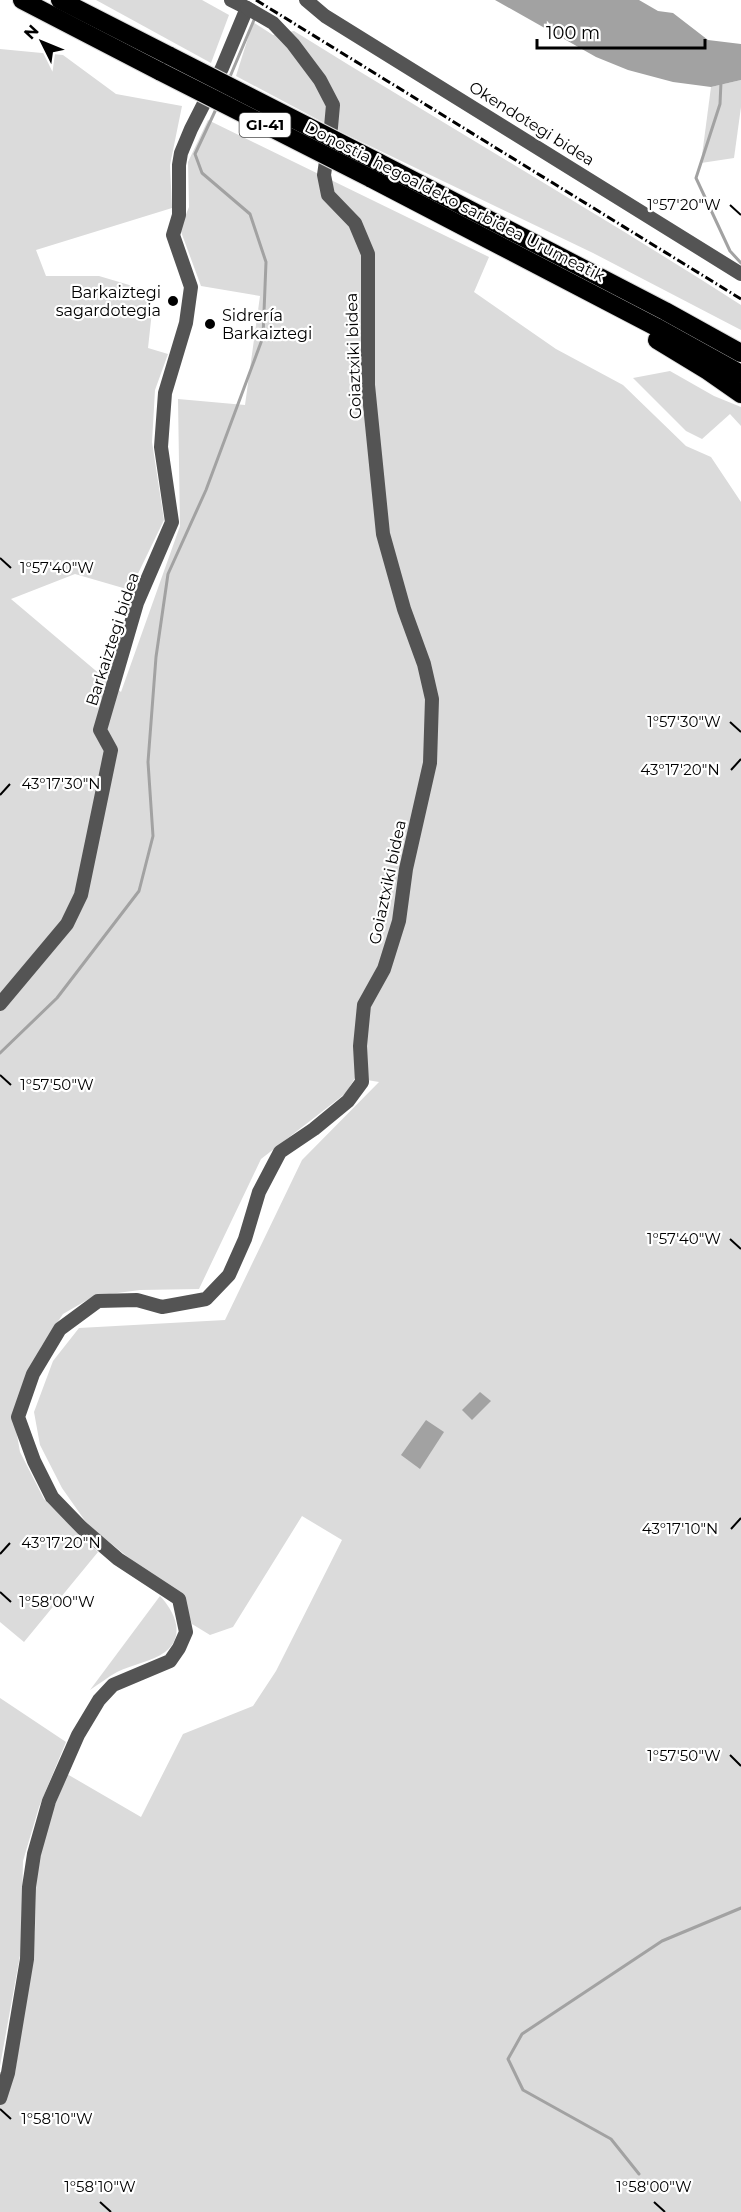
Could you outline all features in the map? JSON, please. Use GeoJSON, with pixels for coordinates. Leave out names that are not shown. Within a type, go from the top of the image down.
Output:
{"type":"FeatureCollection","features":[{"type":"Feature","properties":{"kind":"highway","name":"Donostia hegoaldeko sarbidea Urumeatik"},"geometry":{"type":"LineString","coordinates":[[22,0],[165,64],[374,170],[665,311],[741,352]]}},
{"type":"Feature","properties":{"kind":"highway","name":"Donostia hegoaldeko sarbidea Urumeatik"},"geometry":{"type":"LineString","coordinates":[[60,0],[165,64]]}},
{"type":"Feature","properties":{"kind":"highway","name":"Donostia hegoaldeko sarbidea Urumeatik"},"geometry":{"type":"LineString","coordinates":[[374,170],[617,307],[716,358],[741,374]]}},
{"type":"Feature","properties":{"kind":"highway"},"geometry":{"type":"LineString","coordinates":[[617,307],[629,323],[708,370],[741,394]]}},
{"type":"Feature","properties":{"kind":"highway"},"geometry":{"type":"LineString","coordinates":[[665,311],[687,313],[741,340]]}},
{"type":"Feature","properties":{"kind":"street"},"geometry":{"type":"LineString","coordinates":[[231,0],[247,8]]}},
{"type":"Feature","properties":{"kind":"street","name":"Okendotegi bidea"},"geometry":{"type":"LineString","coordinates":[[306,0],[325,16],[741,274]]}},
{"type":"Feature","properties":{"kind":"street","name":"Barkaiztegi bidea"},"geometry":{"type":"LineString","coordinates":[[0,1004],[67,924],[81,895],[111,750],[100,730],[137,603],[172,522],[161,447],[165,393],[186,323],[191,287],[173,235],[179,215],[179,165],[185,140],[222,68],[247,8]]}},
{"type":"Feature","properties":{"kind":"street","name":"Goiaztxiki bidea"},"geometry":{"type":"LineString","coordinates":[[0,2098],[5,2084],[27,1959],[29,1887],[34,1854],[49,1801],[78,1735],[99,1700],[113,1685],[170,1661],[186,1632],[178,1599],[118,1559],[82,1528],[52,1497],[34,1461],[18,1417],[33,1374],[60,1329],[98,1301],[137,1300],[162,1307],[206,1299],[229,1275],[245,1239],[259,1192],[280,1152],[314,1129],[348,1101],[362,1082],[360,1046],[364,1005],[384,969],[399,921],[406,868],[430,763],[432,699],[424,664],[404,609],[383,534],[368,385],[368,254],[355,223],[328,195],[324,175],[332,127],[333,105],[320,80],[293,44],[273,23],[247,8]]}},
{"type":"Feature","properties":{"kind":"shaded area"},"geometry":{"type":"Polygon","coordinates":[[[96,0],[202,0],[229,15],[211,63],[96,0]]]}},
{"type":"Feature","properties":{"kind":"shaded area"},"geometry":{"type":"Polygon","coordinates":[[[495,0],[639,0],[658,11],[673,13],[708,40],[741,44],[741,80],[711,87],[673,82],[628,70],[596,57],[495,0]]]}},
{"type":"Feature","properties":{"kind":"shaded area"},"geometry":{"type":"Polygon","coordinates":[[[253,22],[273,35],[294,31],[686,270],[741,305],[741,330],[593,253],[343,133],[236,76],[253,22]]]}},
{"type":"Feature","properties":{"kind":"shaded area"},"geometry":{"type":"Polygon","coordinates":[[[0,49],[63,55],[116,94],[182,106],[170,165],[172,208],[36,250],[46,276],[99,276],[146,290],[152,311],[148,348],[168,354],[155,390],[152,442],[164,520],[130,590],[75,574],[11,599],[121,692],[180,526],[178,399],[245,405],[260,296],[201,286],[180,229],[189,207],[188,162],[208,120],[489,257],[474,292],[556,349],[623,385],[686,446],[711,457],[741,502],[741,2212],[0,2212],[0,2072],[15,2073],[35,1931],[37,1852],[67,1774],[141,1817],[183,1734],[253,1706],[276,1671],[342,1540],[302,1516],[233,1627],[210,1635],[192,1624],[183,1597],[139,1566],[88,1525],[62,1488],[40,1445],[34,1412],[53,1361],[79,1328],[225,1320],[302,1160],[379,1082],[355,1078],[346,1093],[261,1159],[199,1289],[140,1290],[94,1296],[63,1314],[41,1347],[13,1412],[20,1452],[44,1499],[98,1552],[24,1642],[0,1622],[0,49]]]}},
{"type":"Feature","properties":{"kind":"shaded area"},"geometry":{"type":"Polygon","coordinates":[[[741,80],[741,107],[734,158],[701,163],[711,87],[741,80]]]}},
{"type":"Feature","properties":{"kind":"shaded area"},"geometry":{"type":"Polygon","coordinates":[[[670,371],[714,396],[741,407],[741,426],[730,414],[702,439],[686,431],[633,378],[670,371]]]}},
{"type":"Feature","properties":{"kind":"shaded area"},"geometry":{"type":"Polygon","coordinates":[[[480,1392],[491,1401],[472,1420],[462,1410],[480,1392]]]}},
{"type":"Feature","properties":{"kind":"shaded area"},"geometry":{"type":"Polygon","coordinates":[[[426,1420],[444,1432],[420,1469],[401,1455],[426,1420]]]}},
{"type":"Feature","properties":{"kind":"shaded area"},"geometry":{"type":"Polygon","coordinates":[[[160,1596],[170,1609],[176,1624],[177,1631],[171,1646],[160,1655],[117,1672],[90,1690],[160,1596]]]}},
{"type":"Feature","properties":{"kind":"shaded area"},"geometry":{"type":"Polygon","coordinates":[[[0,1698],[66,1742],[39,1807],[23,1861],[21,1950],[0,2066],[0,1698]]]}},
{"type":"Feature","properties":{"kind":"waterway"},"geometry":{"type":"LineString","coordinates":[[229,79],[254,20]]}},
{"type":"Feature","properties":{"kind":"waterway"},"geometry":{"type":"LineString","coordinates":[[721,82],[720,104],[696,178],[730,251],[741,263]]}},
{"type":"Feature","properties":{"kind":"waterway"},"geometry":{"type":"LineString","coordinates":[[0,1053],[57,998],[139,891],[153,836],[148,762],[156,657],[168,574],[206,490],[263,337],[266,262],[250,214],[202,173],[195,154],[217,107]]}},
{"type":"Feature","properties":{"kind":"waterway"},"geometry":{"type":"LineString","coordinates":[[639,2174],[611,2139],[523,2090],[508,2059],[522,2034],[662,1941],[741,1908]]}},
{"type":"Feature","properties":{"kind":"railway"},"geometry":{"type":"LineString","coordinates":[[256,0],[741,299]]}},
{"type":"Feature","properties":{"kind":"place","name":"Barkaiztegi sagardotegia"},"geometry":{"type":"Point","coordinates":[173,301]}},
{"type":"Feature","properties":{"kind":"place","name":"Sidrería Barkaiztegi"},"geometry":{"type":"Point","coordinates":[210,324]}}]}
